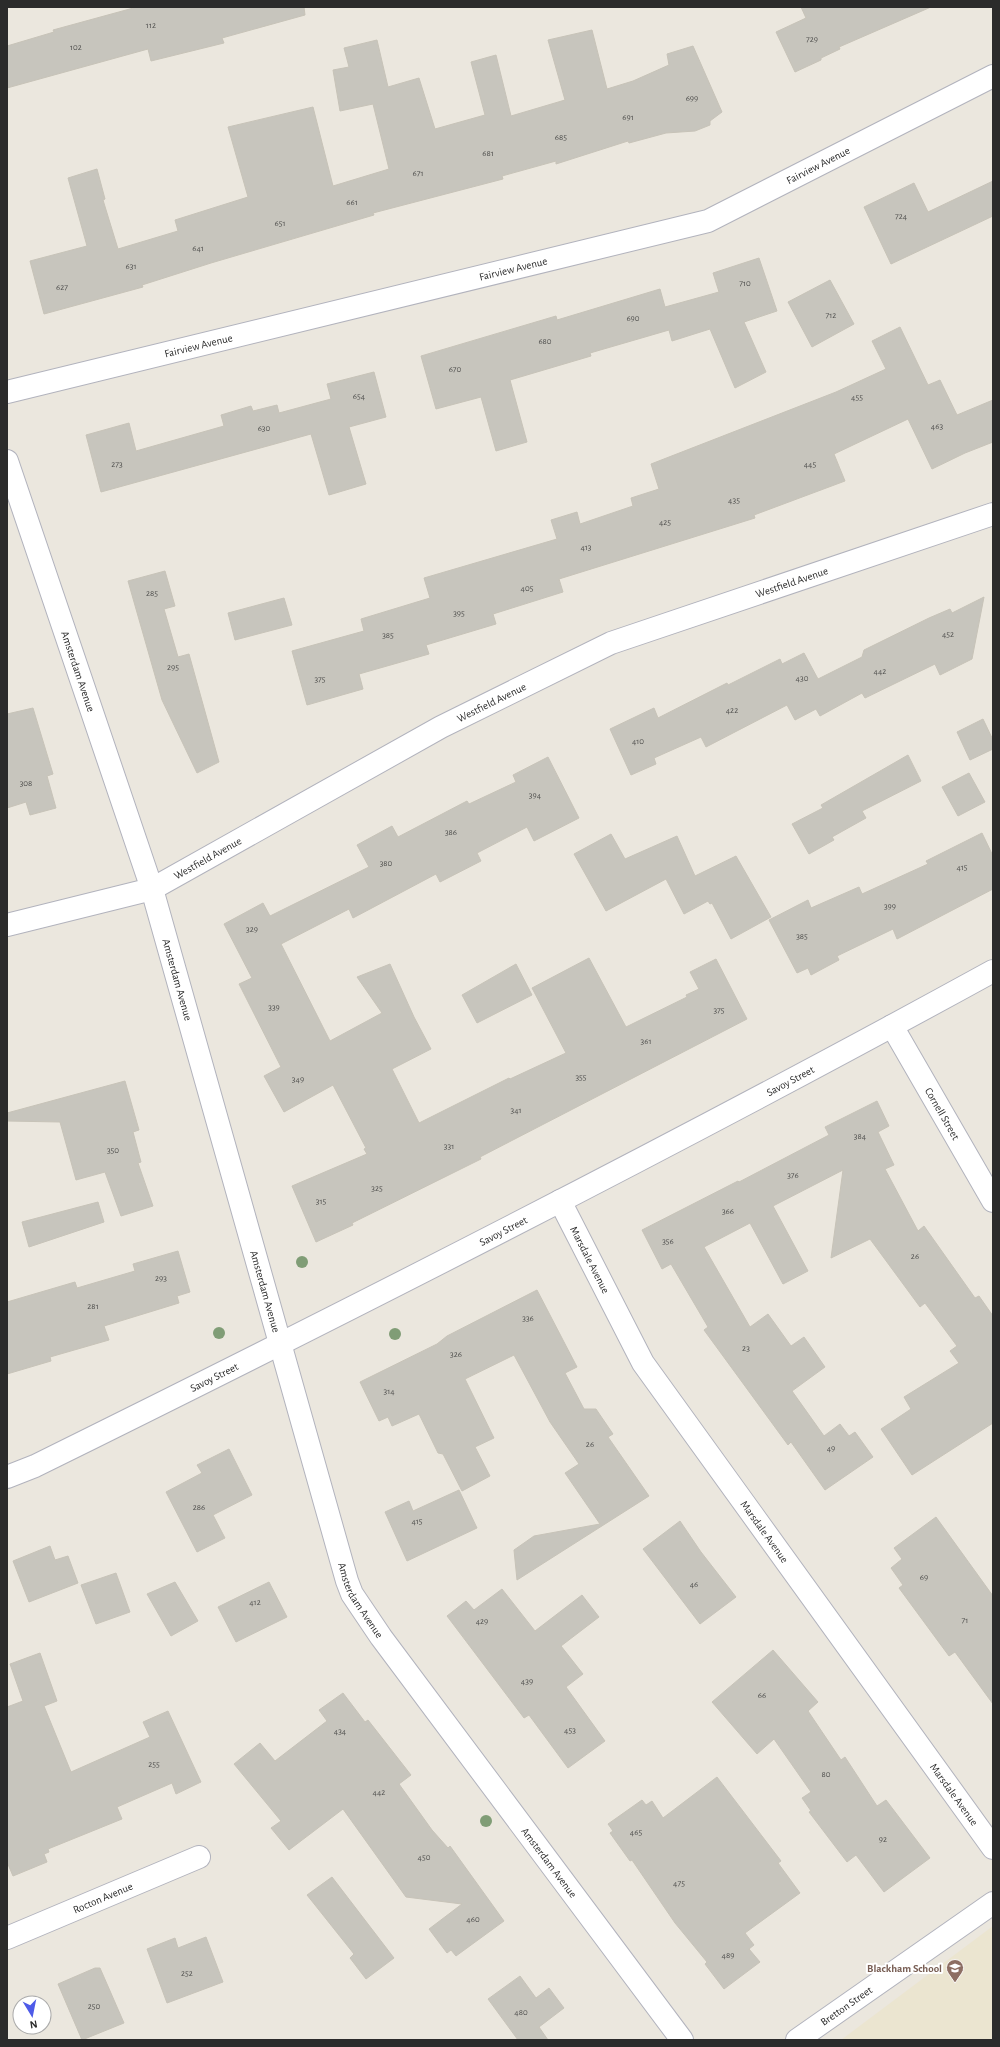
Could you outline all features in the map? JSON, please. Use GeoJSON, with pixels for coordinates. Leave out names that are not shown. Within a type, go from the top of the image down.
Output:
{"type":"FeatureCollection","features":[{"type":"Feature","properties":{"kind":"street","name":"Fairview Avenue"},"geometry":{"type":"LineString","coordinates":[[7,392],[708,221],[993,76]]}},
{"type":"Feature","properties":{"kind":"street","name":"Amsterdam Avenue"},"geometry":{"type":"LineString","coordinates":[[7,461],[152,889],[280,1345],[352,1594],[381,1637],[682,2040]]}},
{"type":"Feature","properties":{"kind":"street","name":"Westfield Avenue"},"geometry":{"type":"LineString","coordinates":[[7,925],[152,889],[441,727],[611,643],[993,514]]}},
{"type":"Feature","properties":{"kind":"street","name":"Savoy Street"},"geometry":{"type":"LineString","coordinates":[[7,1477],[35,1466],[280,1345],[560,1201],[993,971]]}},
{"type":"Feature","properties":{"kind":"street","name":"Cornell Street"},"geometry":{"type":"LineString","coordinates":[[892,1026],[993,1201]]}},
{"type":"Feature","properties":{"kind":"street","name":"Marsdale Avenue"},"geometry":{"type":"LineString","coordinates":[[560,1201],[643,1363],[993,1848]]}},
{"type":"Feature","properties":{"kind":"street","name":"Rocton Avenue"},"geometry":{"type":"LineString","coordinates":[[7,1938],[199,1857]]}},
{"type":"Feature","properties":{"kind":"street","name":"Bretton Street"},"geometry":{"type":"LineString","coordinates":[[797,2040],[993,1903]]}},
{"type":"Feature","properties":{"kind":"shaded area","name":"Blackham School"},"geometry":{"type":"Polygon","coordinates":[[[993,1926],[993,2040],[841,2040],[993,1926]]]}},
{"type":"Feature","properties":{"kind":"building"},"geometry":{"type":"Polygon","coordinates":[[[137,7],[304,7],[305,15],[222,38],[224,43],[151,61],[148,49],[7,88],[7,46],[54,32],[53,30],[137,7]]]}},
{"type":"Feature","properties":{"kind":"building"},"geometry":{"type":"Polygon","coordinates":[[[801,7],[931,7],[839,47],[840,49],[821,58],[821,60],[795,72],[776,32],[806,18],[801,7]]]}},
{"type":"Feature","properties":{"kind":"building"},"geometry":{"type":"Polygon","coordinates":[[[592,30],[607,89],[633,81],[669,65],[667,54],[693,46],[722,112],[710,121],[710,125],[695,131],[666,133],[629,143],[628,141],[556,164],[556,161],[502,176],[503,179],[373,213],[374,215],[142,285],[143,287],[44,314],[30,261],[87,246],[68,178],[97,169],[105,199],[103,200],[118,249],[178,231],[175,220],[248,197],[228,127],[313,107],[333,186],[389,169],[373,104],[340,111],[333,70],[349,67],[344,48],[377,40],[388,87],[419,78],[435,129],[485,115],[471,62],[496,55],[511,116],[565,100],[548,40],[592,30]]]}},
{"type":"Feature","properties":{"kind":"building"},"geometry":{"type":"Polygon","coordinates":[[[993,181],[993,216],[891,264],[864,207],[914,183],[928,212],[993,181]]]}},
{"type":"Feature","properties":{"kind":"building"},"geometry":{"type":"Polygon","coordinates":[[[759,258],[777,311],[744,322],[766,372],[735,388],[710,329],[672,341],[669,330],[590,353],[591,356],[510,380],[527,442],[496,451],[481,397],[436,409],[421,356],[556,316],[557,320],[660,289],[665,307],[719,292],[713,273],[759,258]]]}},
{"type":"Feature","properties":{"kind":"building"},"geometry":{"type":"Polygon","coordinates":[[[830,280],[854,324],[812,347],[788,302],[830,280]]]}},
{"type":"Feature","properties":{"kind":"building"},"geometry":{"type":"Polygon","coordinates":[[[900,327],[928,385],[940,380],[957,415],[993,400],[993,442],[965,453],[932,469],[908,419],[834,454],[845,481],[754,515],[755,518],[559,579],[563,592],[493,614],[496,624],[426,645],[429,654],[359,674],[363,689],[307,705],[292,651],[364,631],[361,619],[430,598],[424,578],[557,539],[551,520],[577,512],[580,524],[633,506],[631,498],[659,489],[651,464],[836,392],[886,369],[872,341],[900,327]]]}},
{"type":"Feature","properties":{"kind":"building"},"geometry":{"type":"Polygon","coordinates":[[[374,372],[386,417],[349,427],[366,484],[329,495],[311,434],[101,492],[86,435],[129,423],[136,451],[224,426],[221,415],[251,406],[253,411],[277,405],[279,413],[331,399],[327,384],[374,372]]]}},
{"type":"Feature","properties":{"kind":"building"},"geometry":{"type":"Polygon","coordinates":[[[165,571],[175,606],[164,609],[178,657],[189,654],[219,762],[197,773],[162,700],[128,581],[165,571]]]}},
{"type":"Feature","properties":{"kind":"building"},"geometry":{"type":"Polygon","coordinates":[[[984,597],[972,659],[940,675],[935,664],[865,698],[862,693],[820,716],[816,709],[795,720],[787,705],[706,747],[701,737],[654,758],[656,764],[631,775],[610,729],[654,708],[658,718],[727,683],[728,685],[780,659],[782,664],[804,653],[818,679],[862,657],[864,650],[929,618],[950,609],[952,613],[984,597]]]}},
{"type":"Feature","properties":{"kind":"building"},"geometry":{"type":"Polygon","coordinates":[[[284,598],[292,625],[235,640],[228,613],[284,598]]]}},
{"type":"Feature","properties":{"kind":"building"},"geometry":{"type":"Polygon","coordinates":[[[33,708],[53,774],[47,776],[56,808],[30,815],[26,802],[7,808],[7,714],[33,708]]]}},
{"type":"Feature","properties":{"kind":"building"},"geometry":{"type":"Polygon","coordinates":[[[983,719],[993,740],[993,749],[970,760],[957,732],[983,719]]]}},
{"type":"Feature","properties":{"kind":"building"},"geometry":{"type":"Polygon","coordinates":[[[908,755],[921,781],[862,811],[866,818],[832,837],[834,840],[809,854],[792,824],[823,808],[821,805],[908,755]]]}},
{"type":"Feature","properties":{"kind":"building"},"geometry":{"type":"Polygon","coordinates":[[[548,757],[579,818],[534,841],[527,827],[477,853],[481,861],[440,882],[436,874],[353,918],[349,909],[281,944],[330,1041],[382,1013],[357,977],[390,964],[414,1017],[431,1049],[392,1069],[419,1123],[509,1078],[510,1079],[566,1053],[532,988],[589,958],[626,1027],[687,997],[686,995],[699,989],[690,972],[716,959],[747,1019],[480,1157],[481,1159],[352,1223],[353,1225],[316,1242],[292,1186],[367,1154],[364,1149],[366,1148],[333,1085],[284,1112],[264,1076],[281,1067],[239,984],[252,978],[224,924],[263,903],[270,916],[369,867],[357,845],[392,826],[398,837],[467,801],[469,804],[516,782],[513,775],[548,757]]]}},
{"type":"Feature","properties":{"kind":"building"},"geometry":{"type":"Polygon","coordinates":[[[969,773],[985,802],[958,816],[942,787],[969,773]]]}},
{"type":"Feature","properties":{"kind":"building"},"geometry":{"type":"Polygon","coordinates":[[[982,833],[993,856],[993,889],[897,939],[893,929],[837,956],[839,960],[811,975],[808,968],[797,973],[769,920],[808,900],[811,908],[859,887],[862,894],[928,864],[926,861],[982,833]]]}},
{"type":"Feature","properties":{"kind":"building"},"geometry":{"type":"Polygon","coordinates":[[[611,834],[625,859],[677,836],[695,876],[736,856],[771,917],[731,939],[712,903],[710,904],[708,901],[684,914],[666,879],[606,911],[574,854],[611,834]]]}},
{"type":"Feature","properties":{"kind":"building"},"geometry":{"type":"Polygon","coordinates":[[[516,964],[532,995],[477,1023],[462,995],[516,964]]]}},
{"type":"Feature","properties":{"kind":"building"},"geometry":{"type":"Polygon","coordinates":[[[125,1081],[139,1130],[133,1132],[141,1162],[138,1163],[153,1206],[121,1216],[105,1172],[76,1180],[60,1122],[7,1121],[7,1113],[125,1081]]]}},
{"type":"Feature","properties":{"kind":"building"},"geometry":{"type":"Polygon","coordinates":[[[877,1101],[889,1126],[878,1132],[894,1165],[885,1169],[918,1231],[924,1226],[975,1298],[979,1296],[993,1316],[993,1423],[912,1475],[881,1429],[911,1409],[904,1397],[959,1363],[950,1351],[957,1346],[925,1303],[920,1307],[870,1239],[831,1258],[843,1170],[773,1206],[808,1271],[783,1284],[750,1223],[704,1247],[750,1327],[768,1314],[791,1346],[804,1337],[825,1367],[792,1391],[824,1436],[840,1424],[849,1436],[855,1432],[873,1457],[825,1490],[791,1442],[788,1445],[704,1330],[708,1327],[671,1264],[662,1269],[642,1230],[829,1135],[825,1127],[877,1101]]]}},
{"type":"Feature","properties":{"kind":"building"},"geometry":{"type":"Polygon","coordinates":[[[98,1202],[104,1222],[29,1247],[22,1222],[98,1202]]]}},
{"type":"Feature","properties":{"kind":"building"},"geometry":{"type":"Polygon","coordinates":[[[178,1251],[190,1292],[177,1296],[179,1303],[104,1326],[109,1340],[50,1357],[51,1361],[7,1374],[7,1302],[75,1282],[77,1288],[135,1271],[133,1264],[178,1251]]]}},
{"type":"Feature","properties":{"kind":"building"},"geometry":{"type":"Polygon","coordinates":[[[537,1290],[577,1367],[565,1373],[584,1409],[596,1409],[613,1434],[608,1437],[649,1496],[517,1580],[514,1550],[534,1536],[600,1524],[565,1473],[579,1464],[550,1422],[514,1355],[465,1379],[494,1438],[475,1447],[490,1476],[462,1491],[443,1454],[438,1453],[419,1414],[392,1426],[388,1417],[379,1421],[360,1382],[437,1344],[447,1336],[537,1290]]]}},
{"type":"Feature","properties":{"kind":"building"},"geometry":{"type":"Polygon","coordinates":[[[229,1449],[252,1495],[213,1515],[225,1538],[197,1552],[166,1492],[202,1473],[197,1465],[229,1449]]]}},
{"type":"Feature","properties":{"kind":"building"},"geometry":{"type":"Polygon","coordinates":[[[459,1490],[477,1528],[407,1561],[385,1512],[409,1501],[413,1511],[459,1490]]]}},
{"type":"Feature","properties":{"kind":"building"},"geometry":{"type":"Polygon","coordinates":[[[936,1517],[993,1596],[993,1704],[955,1652],[949,1656],[899,1588],[903,1585],[891,1568],[902,1559],[894,1548],[936,1517]]]}},
{"type":"Feature","properties":{"kind":"building"},"geometry":{"type":"Polygon","coordinates":[[[680,1521],[701,1552],[736,1597],[700,1624],[643,1549],[680,1521]]]}},
{"type":"Feature","properties":{"kind":"building"},"geometry":{"type":"Polygon","coordinates":[[[50,1546],[55,1560],[68,1556],[78,1583],[29,1602],[13,1561],[50,1546]]]}},
{"type":"Feature","properties":{"kind":"building"},"geometry":{"type":"Polygon","coordinates":[[[116,1573],[130,1612],[96,1624],[81,1585],[116,1573]]]}},
{"type":"Feature","properties":{"kind":"building"},"geometry":{"type":"Polygon","coordinates":[[[175,1582],[198,1621],[171,1636],[147,1594],[175,1582]]]}},
{"type":"Feature","properties":{"kind":"building"},"geometry":{"type":"Polygon","coordinates":[[[269,1582],[287,1617],[236,1642],[218,1607],[269,1582]]]}},
{"type":"Feature","properties":{"kind":"building"},"geometry":{"type":"Polygon","coordinates":[[[502,1589],[535,1631],[582,1595],[599,1617],[561,1646],[583,1674],[566,1687],[605,1741],[568,1768],[529,1715],[524,1718],[447,1616],[466,1601],[474,1610],[502,1589]]]}},
{"type":"Feature","properties":{"kind":"building"},"geometry":{"type":"Polygon","coordinates":[[[773,1650],[818,1702],[808,1711],[841,1760],[845,1757],[877,1806],[886,1800],[930,1858],[884,1892],[856,1855],[847,1862],[809,1812],[811,1811],[802,1798],[811,1792],[774,1739],[757,1754],[712,1702],[773,1650]]]}},
{"type":"Feature","properties":{"kind":"building"},"geometry":{"type":"Polygon","coordinates":[[[40,1653],[57,1701],[44,1706],[71,1772],[150,1737],[143,1722],[168,1711],[201,1782],[176,1794],[172,1783],[117,1807],[122,1819],[48,1849],[49,1852],[44,1854],[47,1862],[13,1876],[7,1862],[7,1707],[23,1701],[10,1664],[40,1653]]]}},
{"type":"Feature","properties":{"kind":"building"},"geometry":{"type":"Polygon","coordinates":[[[343,1693],[365,1722],[368,1720],[411,1775],[399,1784],[432,1830],[448,1848],[450,1846],[504,1921],[456,1956],[451,1950],[447,1953],[429,1929],[462,1904],[406,1897],[343,1809],[289,1850],[271,1828],[281,1821],[234,1764],[260,1743],[275,1761],[327,1721],[319,1710],[343,1693]]]}},
{"type":"Feature","properties":{"kind":"building"},"geometry":{"type":"Polygon","coordinates":[[[717,1777],[781,1861],[778,1863],[800,1893],[745,1933],[754,1945],[749,1949],[760,1962],[724,1989],[705,1964],[707,1962],[675,1923],[632,1860],[630,1861],[610,1833],[613,1831],[608,1824],[642,1800],[646,1805],[652,1801],[663,1818],[717,1777]]]}},
{"type":"Feature","properties":{"kind":"building"},"geometry":{"type":"Polygon","coordinates":[[[332,1877],[394,1958],[366,1979],[350,1958],[354,1954],[307,1895],[332,1877]]]}},
{"type":"Feature","properties":{"kind":"building"},"geometry":{"type":"Polygon","coordinates":[[[206,1937],[223,1982],[167,2003],[147,1949],[175,1938],[178,1948],[206,1937]]]}},
{"type":"Feature","properties":{"kind":"building"},"geometry":{"type":"Polygon","coordinates":[[[95,1968],[100,1968],[124,2023],[82,2040],[58,1984],[95,1968]]]}},
{"type":"Feature","properties":{"kind":"building"},"geometry":{"type":"Polygon","coordinates":[[[520,1976],[536,1998],[549,1988],[564,2008],[539,2027],[548,2040],[518,2040],[488,1999],[520,1976]]]}},
{"type":"Feature","properties":{"kind":"place","name":"Blackham School"},"geometry":{"type":"Point","coordinates":[955,1983]}}]}
